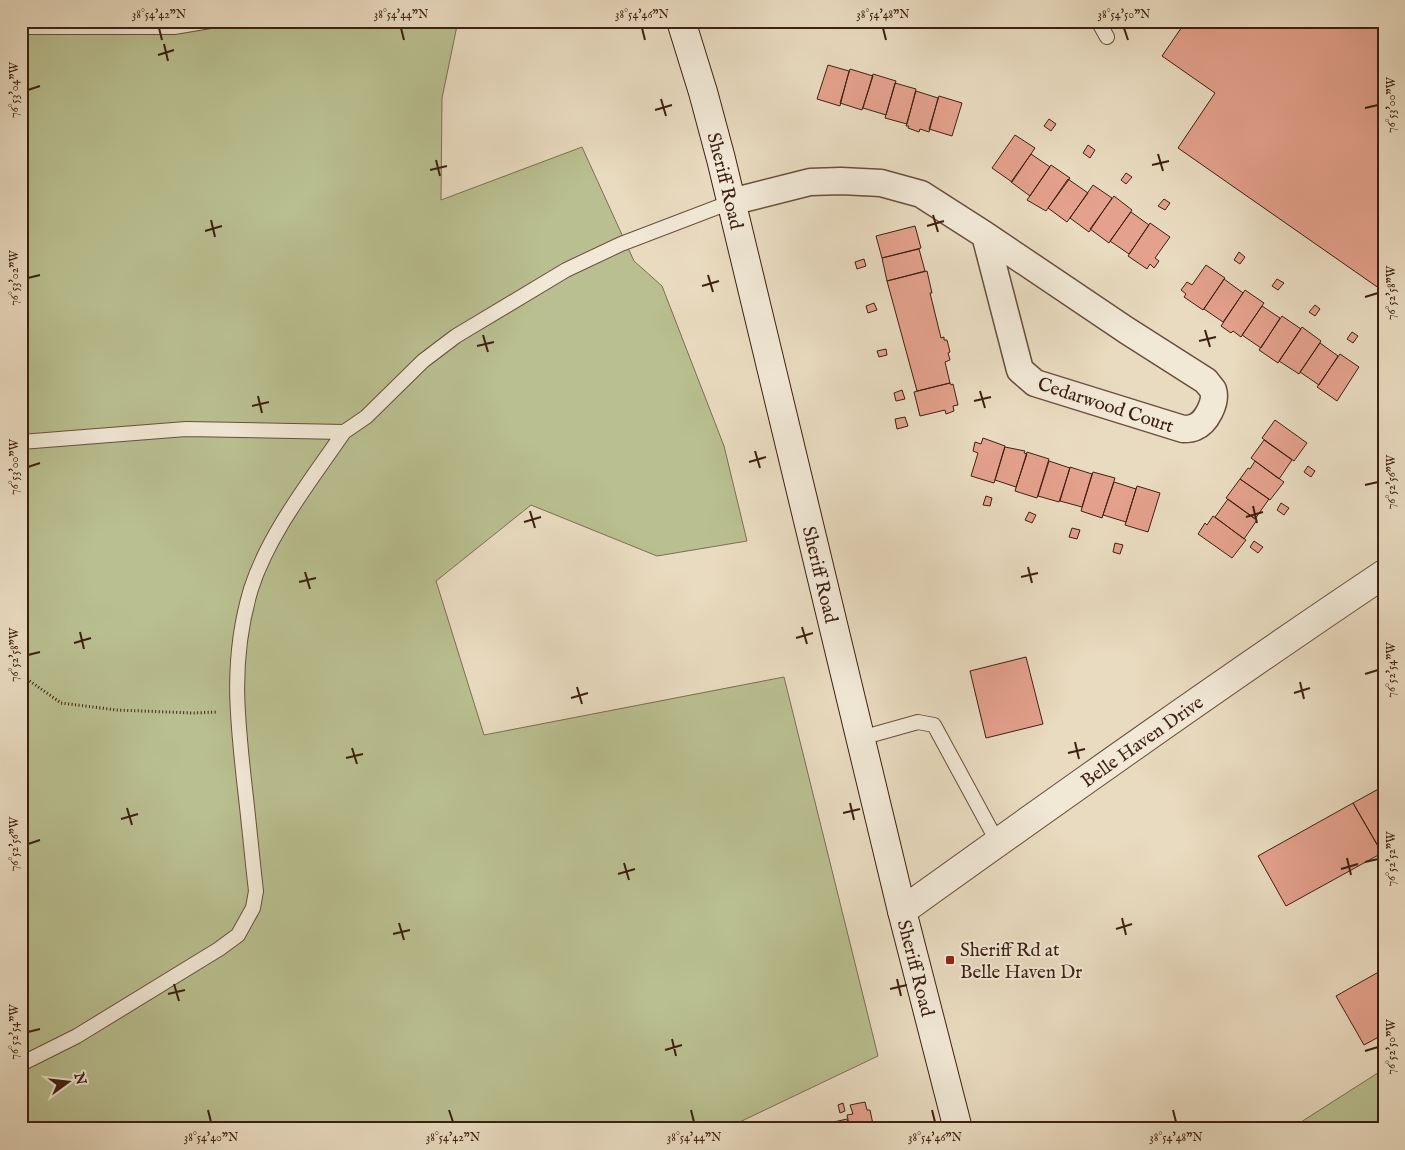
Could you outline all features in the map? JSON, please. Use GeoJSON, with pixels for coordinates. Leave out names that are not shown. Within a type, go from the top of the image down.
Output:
{"type":"FeatureCollection","features":[{"type":"Feature","properties":{"kind":"main road","name":"Sheriff Road"},"geometry":{"type":"LineString","coordinates":[[681,21],[703,92],[731,202],[902,911],[958,1129]]}},
{"type":"Feature","properties":{"kind":"main road","name":"Belle Haven Drive"},"geometry":{"type":"LineString","coordinates":[[902,911],[1281,643],[1384,574]]}},
{"type":"Feature","properties":{"kind":"street","name":"Cedarwood Court"},"geometry":{"type":"LineString","coordinates":[[731,202],[810,182],[881,183],[921,194],[985,235],[1126,330],[1206,381],[1213,392],[1214,399],[1205,419],[1196,427],[1183,429],[1035,383],[1020,370],[985,235]]}},
{"type":"Feature","properties":{"kind":"lane"},"geometry":{"type":"LineString","coordinates":[[21,27],[174,27],[210,21]]}},
{"type":"Feature","properties":{"kind":"lane"},"geometry":{"type":"LineString","coordinates":[[1098,21],[1107,37]]}},
{"type":"Feature","properties":{"kind":"lane"},"geometry":{"type":"LineString","coordinates":[[21,1064],[77,1036],[219,949],[238,935],[248,919],[253,908],[256,891],[237,711],[237,660],[242,622],[252,588],[265,555],[293,505],[344,432],[366,417],[423,361],[456,336],[540,285],[566,270],[621,244],[731,202]]}},
{"type":"Feature","properties":{"kind":"lane"},"geometry":{"type":"LineString","coordinates":[[21,442],[186,429],[344,432]]}},
{"type":"Feature","properties":{"kind":"lane"},"geometry":{"type":"LineString","coordinates":[[860,738],[918,722],[934,725],[998,843]]}},
{"type":"Feature","properties":{"kind":"path"},"geometry":{"type":"LineString","coordinates":[[21,675],[61,703],[117,710],[193,713],[237,711]]}},
{"type":"Feature","properties":{"kind":"green space"},"geometry":{"type":"Polygon","coordinates":[[[21,21],[458,21],[442,98],[441,200],[582,147],[634,261],[662,286],[724,446],[747,541],[657,556],[531,505],[436,581],[484,735],[784,677],[878,1056],[725,1129],[21,1129],[21,21]]]}},
{"type":"Feature","properties":{"kind":"green space"},"geometry":{"type":"Polygon","coordinates":[[[1384,1069],[1384,1129],[1290,1129],[1384,1069]]]}},
{"type":"Feature","properties":{"kind":"building"},"geometry":{"type":"Polygon","coordinates":[[[1186,21],[1370,21],[1384,31],[1383,291],[1178,148],[1215,93],[1162,56],[1186,21]]]}},
{"type":"Feature","properties":{"kind":"building"},"geometry":{"type":"Polygon","coordinates":[[[828,65],[849,71],[840,106],[817,99],[828,65]]]}},
{"type":"Feature","properties":{"kind":"building"},"geometry":{"type":"Polygon","coordinates":[[[850,69],[873,76],[862,110],[840,103],[850,69]]]}},
{"type":"Feature","properties":{"kind":"building"},"geometry":{"type":"Polygon","coordinates":[[[873,74],[896,81],[886,115],[863,108],[873,74]]]}},
{"type":"Feature","properties":{"kind":"building"},"geometry":{"type":"Polygon","coordinates":[[[895,83],[916,89],[907,124],[885,118],[895,83]]]}},
{"type":"Feature","properties":{"kind":"building"},"geometry":{"type":"Polygon","coordinates":[[[916,91],[938,98],[929,132],[920,129],[919,132],[906,126],[916,91]]]}},
{"type":"Feature","properties":{"kind":"building"},"geometry":{"type":"Polygon","coordinates":[[[939,96],[962,103],[952,136],[929,129],[939,96]]]}},
{"type":"Feature","properties":{"kind":"building"},"geometry":{"type":"Polygon","coordinates":[[[1049,119],[1056,124],[1051,131],[1044,126],[1049,119]]]}},
{"type":"Feature","properties":{"kind":"building"},"geometry":{"type":"Polygon","coordinates":[[[1015,135],[1035,148],[1012,182],[992,168],[1015,135]]]}},
{"type":"Feature","properties":{"kind":"building"},"geometry":{"type":"Polygon","coordinates":[[[1088,145],[1095,150],[1090,158],[1083,153],[1088,145]]]}},
{"type":"Feature","properties":{"kind":"building"},"geometry":{"type":"Polygon","coordinates":[[[1031,154],[1050,167],[1030,196],[1011,182],[1031,154]]]}},
{"type":"Feature","properties":{"kind":"building"},"geometry":{"type":"Polygon","coordinates":[[[1051,165],[1070,178],[1046,211],[1027,200],[1051,165]]]}},
{"type":"Feature","properties":{"kind":"building"},"geometry":{"type":"Polygon","coordinates":[[[1126,173],[1132,177],[1126,184],[1121,180],[1126,173]]]}},
{"type":"Feature","properties":{"kind":"building"},"geometry":{"type":"Polygon","coordinates":[[[1068,179],[1088,193],[1067,222],[1048,208],[1068,179]]]}},
{"type":"Feature","properties":{"kind":"building"},"geometry":{"type":"Polygon","coordinates":[[[1093,185],[1112,198],[1089,232],[1070,218],[1093,185]]]}},
{"type":"Feature","properties":{"kind":"building"},"geometry":{"type":"Polygon","coordinates":[[[1114,196],[1132,210],[1109,243],[1090,229],[1114,196]]]}},
{"type":"Feature","properties":{"kind":"building"},"geometry":{"type":"Polygon","coordinates":[[[1164,199],[1170,203],[1165,210],[1158,206],[1164,199]]]}},
{"type":"Feature","properties":{"kind":"building"},"geometry":{"type":"Polygon","coordinates":[[[1131,212],[1149,225],[1129,254],[1110,241],[1131,212]]]}},
{"type":"Feature","properties":{"kind":"building"},"geometry":{"type":"Polygon","coordinates":[[[1150,223],[1170,237],[1155,258],[1159,261],[1154,268],[1150,264],[1147,269],[1128,256],[1150,223]]]}},
{"type":"Feature","properties":{"kind":"building"},"geometry":{"type":"Polygon","coordinates":[[[915,226],[921,248],[882,258],[876,236],[915,226]]]}},
{"type":"Feature","properties":{"kind":"building"},"geometry":{"type":"Polygon","coordinates":[[[919,249],[925,271],[887,281],[882,258],[919,249]]]}},
{"type":"Feature","properties":{"kind":"building"},"geometry":{"type":"Polygon","coordinates":[[[1239,252],[1245,257],[1240,264],[1234,260],[1239,252]]]}},
{"type":"Feature","properties":{"kind":"building"},"geometry":{"type":"Polygon","coordinates":[[[864,259],[866,266],[857,269],[855,262],[864,259]]]}},
{"type":"Feature","properties":{"kind":"building"},"geometry":{"type":"Polygon","coordinates":[[[1206,265],[1225,278],[1203,310],[1184,297],[1186,294],[1181,290],[1187,282],[1192,285],[1206,265]]]}},
{"type":"Feature","properties":{"kind":"building"},"geometry":{"type":"Polygon","coordinates":[[[927,271],[932,293],[930,293],[941,338],[944,337],[944,340],[947,340],[950,352],[948,353],[950,360],[945,362],[950,383],[917,391],[887,281],[927,271]]]}},
{"type":"Feature","properties":{"kind":"building"},"geometry":{"type":"Polygon","coordinates":[[[1224,279],[1243,293],[1223,322],[1204,309],[1224,279]]]}},
{"type":"Feature","properties":{"kind":"building"},"geometry":{"type":"Polygon","coordinates":[[[1277,279],[1284,283],[1278,290],[1272,286],[1277,279]]]}},
{"type":"Feature","properties":{"kind":"building"},"geometry":{"type":"Polygon","coordinates":[[[1245,290],[1264,303],[1241,337],[1221,326],[1245,290]]]}},
{"type":"Feature","properties":{"kind":"building"},"geometry":{"type":"Polygon","coordinates":[[[874,303],[877,310],[868,313],[866,306],[874,303]]]}},
{"type":"Feature","properties":{"kind":"building"},"geometry":{"type":"Polygon","coordinates":[[[1315,305],[1320,309],[1315,316],[1309,312],[1315,305]]]}},
{"type":"Feature","properties":{"kind":"building"},"geometry":{"type":"Polygon","coordinates":[[[1262,306],[1280,318],[1261,348],[1242,335],[1262,306]]]}},
{"type":"Feature","properties":{"kind":"building"},"geometry":{"type":"Polygon","coordinates":[[[1282,316],[1301,329],[1278,363],[1259,350],[1282,316]]]}},
{"type":"Feature","properties":{"kind":"building"},"geometry":{"type":"Polygon","coordinates":[[[1302,327],[1321,341],[1299,374],[1279,361],[1302,327]]]}},
{"type":"Feature","properties":{"kind":"building"},"geometry":{"type":"Polygon","coordinates":[[[1352,332],[1358,336],[1353,343],[1347,339],[1352,332]]]}},
{"type":"Feature","properties":{"kind":"building"},"geometry":{"type":"Polygon","coordinates":[[[1320,343],[1338,356],[1319,385],[1300,372],[1320,343]]]}},
{"type":"Feature","properties":{"kind":"building"},"geometry":{"type":"Polygon","coordinates":[[[886,349],[887,355],[879,357],[877,351],[886,349]]]}},
{"type":"Feature","properties":{"kind":"building"},"geometry":{"type":"Polygon","coordinates":[[[1340,354],[1359,367],[1337,401],[1317,387],[1340,354]]]}},
{"type":"Feature","properties":{"kind":"building"},"geometry":{"type":"Polygon","coordinates":[[[950,383],[951,385],[953,384],[958,405],[953,406],[954,411],[946,414],[945,410],[920,416],[914,392],[950,383]]]}},
{"type":"Feature","properties":{"kind":"building"},"geometry":{"type":"Polygon","coordinates":[[[902,390],[905,399],[896,401],[894,393],[902,390]]]}},
{"type":"Feature","properties":{"kind":"building"},"geometry":{"type":"Polygon","coordinates":[[[905,417],[908,426],[897,429],[895,419],[905,417]]]}},
{"type":"Feature","properties":{"kind":"building"},"geometry":{"type":"Polygon","coordinates":[[[1275,420],[1307,443],[1294,461],[1262,438],[1275,420]]]}},
{"type":"Feature","properties":{"kind":"building"},"geometry":{"type":"Polygon","coordinates":[[[983,438],[1005,446],[994,483],[971,476],[978,453],[973,451],[975,442],[981,444],[983,438]]]}},
{"type":"Feature","properties":{"kind":"building"},"geometry":{"type":"Polygon","coordinates":[[[1264,440],[1292,460],[1279,479],[1251,458],[1264,440]]]}},
{"type":"Feature","properties":{"kind":"building"},"geometry":{"type":"Polygon","coordinates":[[[1005,447],[1025,451],[1024,453],[1027,454],[1016,487],[995,480],[1005,447]]]}},
{"type":"Feature","properties":{"kind":"building"},"geometry":{"type":"Polygon","coordinates":[[[1027,452],[1049,459],[1037,498],[1015,491],[1027,452]]]}},
{"type":"Feature","properties":{"kind":"building"},"geometry":{"type":"Polygon","coordinates":[[[1049,461],[1070,468],[1059,502],[1038,496],[1049,461]]]}},
{"type":"Feature","properties":{"kind":"building"},"geometry":{"type":"Polygon","coordinates":[[[1255,461],[1284,482],[1270,500],[1240,479],[1255,461]]]}},
{"type":"Feature","properties":{"kind":"building"},"geometry":{"type":"Polygon","coordinates":[[[1308,466],[1315,471],[1311,477],[1304,472],[1308,466]]]}},
{"type":"Feature","properties":{"kind":"building"},"geometry":{"type":"Polygon","coordinates":[[[1070,467],[1092,474],[1082,507],[1060,501],[1070,467]]]}},
{"type":"Feature","properties":{"kind":"building"},"geometry":{"type":"Polygon","coordinates":[[[1093,472],[1115,478],[1102,518],[1081,511],[1093,472]]]}},
{"type":"Feature","properties":{"kind":"building"},"geometry":{"type":"Polygon","coordinates":[[[1240,479],[1269,499],[1255,519],[1226,498],[1240,479]]]}},
{"type":"Feature","properties":{"kind":"building"},"geometry":{"type":"Polygon","coordinates":[[[1114,482],[1136,489],[1126,522],[1103,515],[1114,482]]]}},
{"type":"Feature","properties":{"kind":"building"},"geometry":{"type":"Polygon","coordinates":[[[1137,486],[1160,493],[1148,532],[1125,525],[1137,486]]]}},
{"type":"Feature","properties":{"kind":"building"},"geometry":{"type":"Polygon","coordinates":[[[986,496],[992,498],[990,506],[983,505],[986,496]]]}},
{"type":"Feature","properties":{"kind":"building"},"geometry":{"type":"Polygon","coordinates":[[[1228,499],[1257,520],[1244,539],[1215,517],[1228,499]]]}},
{"type":"Feature","properties":{"kind":"building"},"geometry":{"type":"Polygon","coordinates":[[[1281,503],[1289,508],[1284,515],[1277,510],[1281,503]]]}},
{"type":"Feature","properties":{"kind":"building"},"geometry":{"type":"Polygon","coordinates":[[[1029,512],[1036,515],[1032,523],[1025,520],[1029,512]]]}},
{"type":"Feature","properties":{"kind":"building"},"geometry":{"type":"Polygon","coordinates":[[[1213,516],[1246,540],[1232,558],[1198,534],[1205,523],[1207,525],[1213,516]]]}},
{"type":"Feature","properties":{"kind":"building"},"geometry":{"type":"Polygon","coordinates":[[[1072,528],[1080,530],[1077,539],[1069,537],[1072,528]]]}},
{"type":"Feature","properties":{"kind":"building"},"geometry":{"type":"Polygon","coordinates":[[[1254,541],[1263,547],[1258,553],[1250,547],[1254,541]]]}},
{"type":"Feature","properties":{"kind":"building"},"geometry":{"type":"Polygon","coordinates":[[[1115,543],[1123,545],[1120,554],[1113,552],[1115,543]]]}},
{"type":"Feature","properties":{"kind":"building"},"geometry":{"type":"Polygon","coordinates":[[[1026,657],[1043,724],[986,738],[970,671],[1026,657]]]}},
{"type":"Feature","properties":{"kind":"building"},"geometry":{"type":"Polygon","coordinates":[[[1384,786],[1384,852],[1382,853],[1353,803],[1384,786]]]}},
{"type":"Feature","properties":{"kind":"building"},"geometry":{"type":"Polygon","coordinates":[[[1353,803],[1382,853],[1286,906],[1258,856],[1353,803]]]}},
{"type":"Feature","properties":{"kind":"building"},"geometry":{"type":"Polygon","coordinates":[[[1384,969],[1384,1034],[1364,1045],[1336,996],[1384,969]]]}},
{"type":"Feature","properties":{"kind":"building"},"geometry":{"type":"Polygon","coordinates":[[[865,1102],[867,1110],[870,1110],[874,1129],[850,1129],[847,1115],[853,1114],[850,1105],[865,1102]]]}},
{"type":"Feature","properties":{"kind":"building"},"geometry":{"type":"Polygon","coordinates":[[[843,1103],[845,1111],[840,1113],[838,1105],[843,1103]]]}},
{"type":"Feature","properties":{"kind":"building"},"geometry":{"type":"Polygon","coordinates":[[[847,1119],[850,1129],[817,1129],[816,1126],[847,1119]]]}},
{"type":"Feature","properties":{"kind":"place","name":"Sheriff Rd at Belle Haven Dr"},"geometry":{"type":"Point","coordinates":[950,960]}}]}
